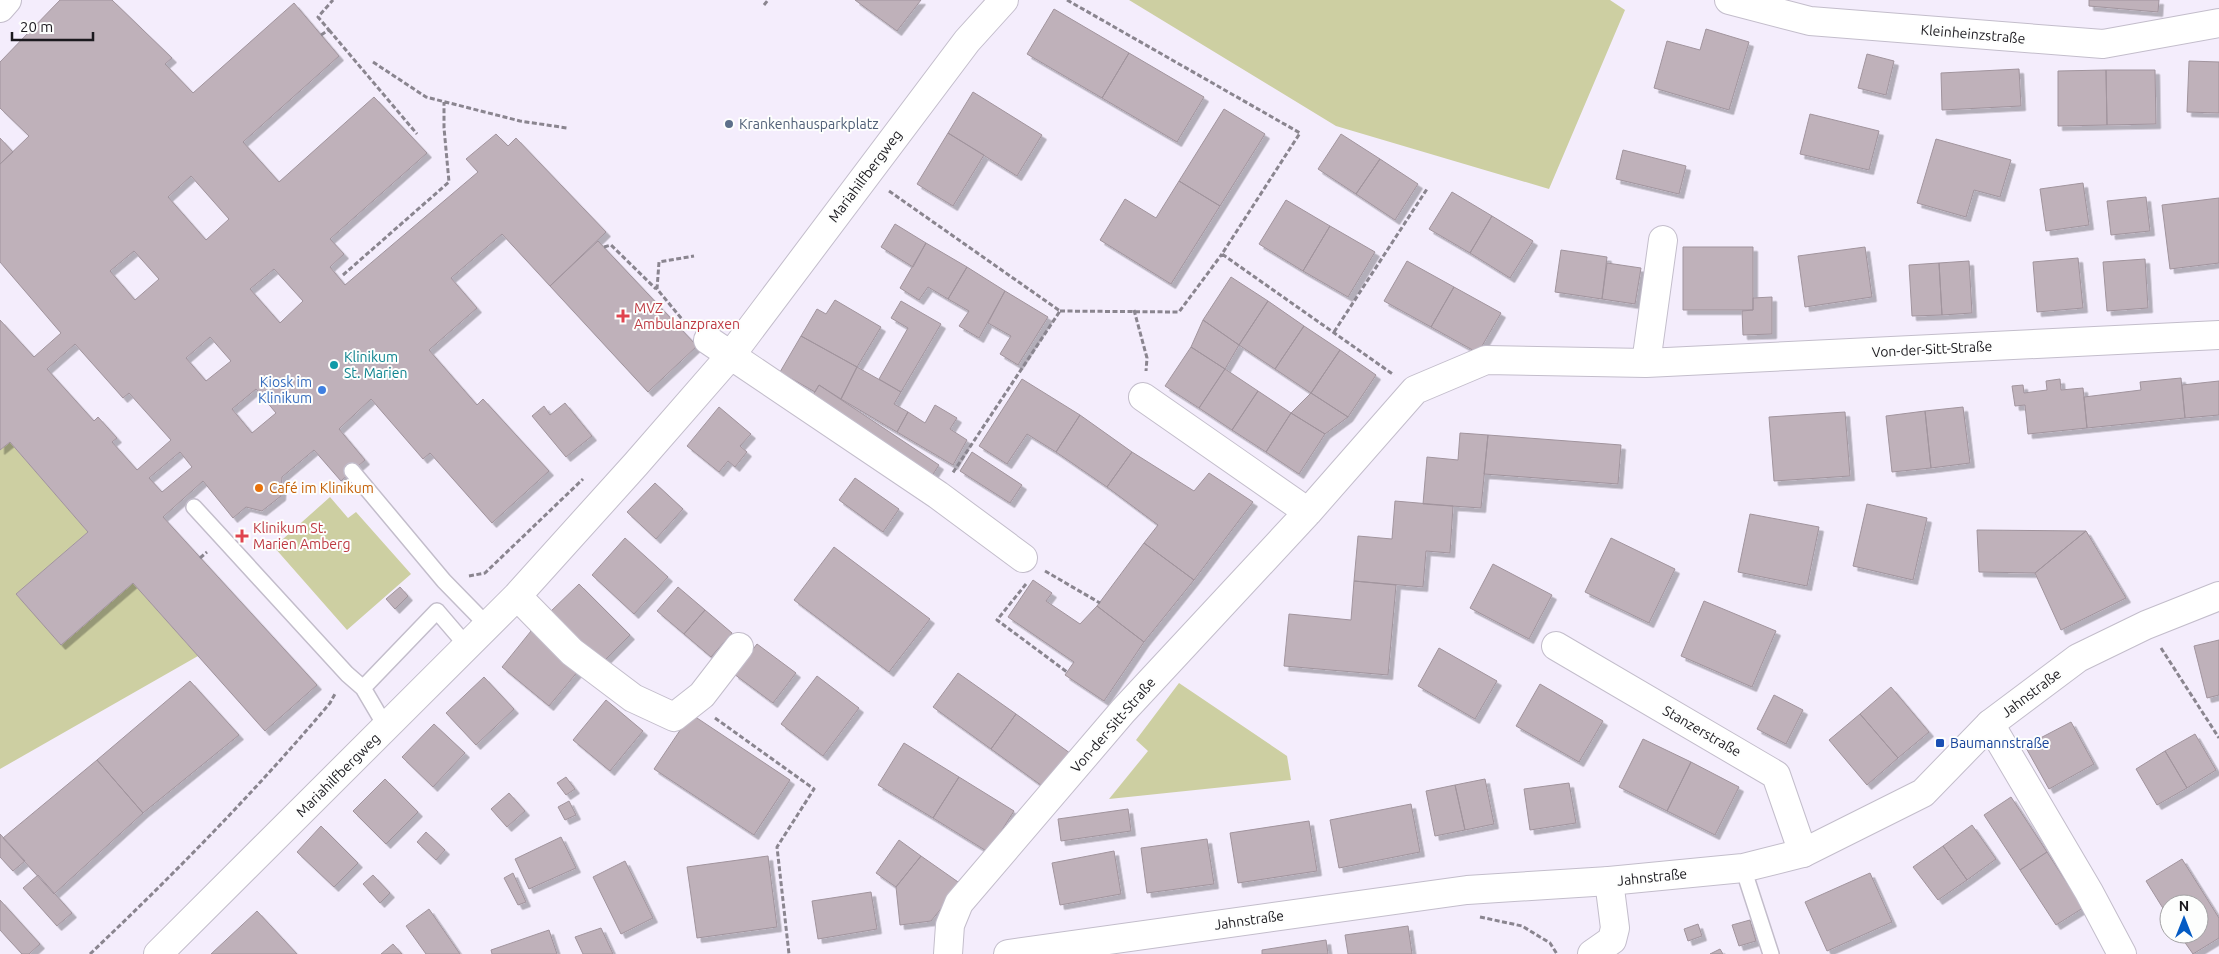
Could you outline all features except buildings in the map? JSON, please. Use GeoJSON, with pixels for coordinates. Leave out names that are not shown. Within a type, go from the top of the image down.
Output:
{"type":"FeatureCollection","features":[{"type":"Feature","properties":{"kind":"street"},"geometry":{"type":"LineString","coordinates":[[0,8],[7,0]]}},
{"type":"Feature","properties":{"kind":"street","name":"Mariahilfbergweg"},"geometry":{"type":"LineString","coordinates":[[158,954],[517,596],[731,355],[966,41],[1004,0]]}},
{"type":"Feature","properties":{"kind":"street","name":"Kleinheinzstraße"},"geometry":{"type":"LineString","coordinates":[[1729,0],[1810,21],[2103,44],[2219,23]]}},
{"type":"Feature","properties":{"kind":"street"},"geometry":{"type":"LineString","coordinates":[[1646,362],[1663,240]]}},
{"type":"Feature","properties":{"kind":"street","name":"Von-der-Sitt-Straße"},"geometry":{"type":"LineString","coordinates":[[948,954],[950,925],[959,903],[1123,711],[1308,512],[1415,390],[1486,360],[1646,362],[2219,334]]}},
{"type":"Feature","properties":{"kind":"street"},"geometry":{"type":"LineString","coordinates":[[701,336],[938,495],[1023,558]]}},
{"type":"Feature","properties":{"kind":"street"},"geometry":{"type":"LineString","coordinates":[[1143,397],[1308,512]]}},
{"type":"Feature","properties":{"kind":"street"},"geometry":{"type":"LineString","coordinates":[[517,596],[572,652],[632,698],[674,717],[702,695],[740,648]]}},
{"type":"Feature","properties":{"kind":"street","name":"Jahnstraße"},"geometry":{"type":"LineString","coordinates":[[1008,954],[1467,890],[1609,881],[1743,868],[1803,853],[1923,793],[1990,724],[2078,658],[2146,624],[2219,596]]}},
{"type":"Feature","properties":{"kind":"street","name":"Stanzerstraße"},"geometry":{"type":"LineString","coordinates":[[1556,646],[1776,775],[1803,853]]}},
{"type":"Feature","properties":{"kind":"street"},"geometry":{"type":"LineString","coordinates":[[1990,724],[2089,892],[2122,954]]}},
{"type":"Feature","properties":{"kind":"street"},"geometry":{"type":"LineString","coordinates":[[1592,954],[1612,940],[1615,928],[1609,881]]}},
{"type":"Feature","properties":{"kind":"lane"},"geometry":{"type":"LineString","coordinates":[[352,471],[444,581],[488,626]]}},
{"type":"Feature","properties":{"kind":"lane"},"geometry":{"type":"LineString","coordinates":[[194,507],[346,674],[363,688],[386,727]]}},
{"type":"Feature","properties":{"kind":"lane"},"geometry":{"type":"LineString","coordinates":[[363,688],[437,611],[467,646]]}},
{"type":"Feature","properties":{"kind":"lane"},"geometry":{"type":"LineString","coordinates":[[1743,868],[1771,954]]}},
{"type":"Feature","properties":{"kind":"path"},"geometry":{"type":"LineString","coordinates":[[332,0],[318,17],[417,134]]}},
{"type":"Feature","properties":{"kind":"path"},"geometry":{"type":"LineString","coordinates":[[764,5],[768,0]]}},
{"type":"Feature","properties":{"kind":"path"},"geometry":{"type":"LineString","coordinates":[[865,174],[1060,311],[1134,310],[1179,312],[1222,254],[1300,133],[1067,0]]}},
{"type":"Feature","properties":{"kind":"path"},"geometry":{"type":"LineString","coordinates":[[321,35],[329,30]]}},
{"type":"Feature","properties":{"kind":"path"},"geometry":{"type":"LineString","coordinates":[[373,62],[426,97],[520,121],[567,128]]}},
{"type":"Feature","properties":{"kind":"path"},"geometry":{"type":"LineString","coordinates":[[343,275],[448,182],[444,102]]}},
{"type":"Feature","properties":{"kind":"path"},"geometry":{"type":"LineString","coordinates":[[1334,332],[1427,189]]}},
{"type":"Feature","properties":{"kind":"path"},"geometry":{"type":"LineString","coordinates":[[604,247],[611,245],[657,289],[701,336]]}},
{"type":"Feature","properties":{"kind":"path"},"geometry":{"type":"LineString","coordinates":[[1222,254],[1415,390]]}},
{"type":"Feature","properties":{"kind":"path"},"geometry":{"type":"LineString","coordinates":[[657,289],[659,262],[694,256]]}},
{"type":"Feature","properties":{"kind":"path"},"geometry":{"type":"LineString","coordinates":[[1134,310],[1147,358]]}},
{"type":"Feature","properties":{"kind":"path"},"geometry":{"type":"LineString","coordinates":[[938,495],[1060,311]]}},
{"type":"Feature","properties":{"kind":"path"},"geometry":{"type":"LineString","coordinates":[[1063,580],[1100,602]]}},
{"type":"Feature","properties":{"kind":"path"},"geometry":{"type":"LineString","coordinates":[[1018,595],[997,620],[1067,672]]}},
{"type":"Feature","properties":{"kind":"path"},"geometry":{"type":"LineString","coordinates":[[2146,624],[2219,738]]}},
{"type":"Feature","properties":{"kind":"path"},"geometry":{"type":"LineString","coordinates":[[692,702],[814,790],[777,847],[789,954]]}},
{"type":"Feature","properties":{"kind":"path"},"geometry":{"type":"LineString","coordinates":[[1467,890],[1481,919],[1522,926],[1550,943],[1557,954]]}},
{"type":"Feature","properties":{"kind":"green space"},"geometry":{"type":"Polygon","coordinates":[[[1129,0],[1610,0],[1625,10],[1549,189],[1336,126],[1129,0]]]}},
{"type":"Feature","properties":{"kind":"green space"},"geometry":{"type":"Polygon","coordinates":[[[10,442],[88,532],[17,594],[61,645],[133,583],[198,656],[0,769],[0,450],[10,442]]]}},
{"type":"Feature","properties":{"kind":"green space"},"geometry":{"type":"Polygon","coordinates":[[[330,497],[348,518],[356,512],[411,574],[347,630],[274,547],[330,497]]]}},
{"type":"Feature","properties":{"kind":"green space"},"geometry":{"type":"Polygon","coordinates":[[[1179,683],[1287,756],[1291,780],[1109,799],[1148,751],[1136,740],[1179,683]]]}},
{"type":"Feature","properties":{"kind":"place","name":"Krankenhausparkplatz"},"geometry":{"type":"Point","coordinates":[729,124]}},
{"type":"Feature","properties":{"kind":"place","name":"MVZ Ambulanzpraxen"},"geometry":{"type":"Point","coordinates":[623,316]}},
{"type":"Feature","properties":{"kind":"place","name":"Klinikum St. Marien"},"geometry":{"type":"Point","coordinates":[334,365]}},
{"type":"Feature","properties":{"kind":"place","name":"Kiosk im Klinikum"},"geometry":{"type":"Point","coordinates":[322,390]}},
{"type":"Feature","properties":{"kind":"place","name":"Café im Klinikum"},"geometry":{"type":"Point","coordinates":[259,488]}},
{"type":"Feature","properties":{"kind":"place","name":"Klinikum St. Marien Amberg"},"geometry":{"type":"Point","coordinates":[242,536]}},
{"type":"Feature","properties":{"kind":"place","name":"Baumannstraße"},"geometry":{"type":"Point","coordinates":[1940,743]}}]}
